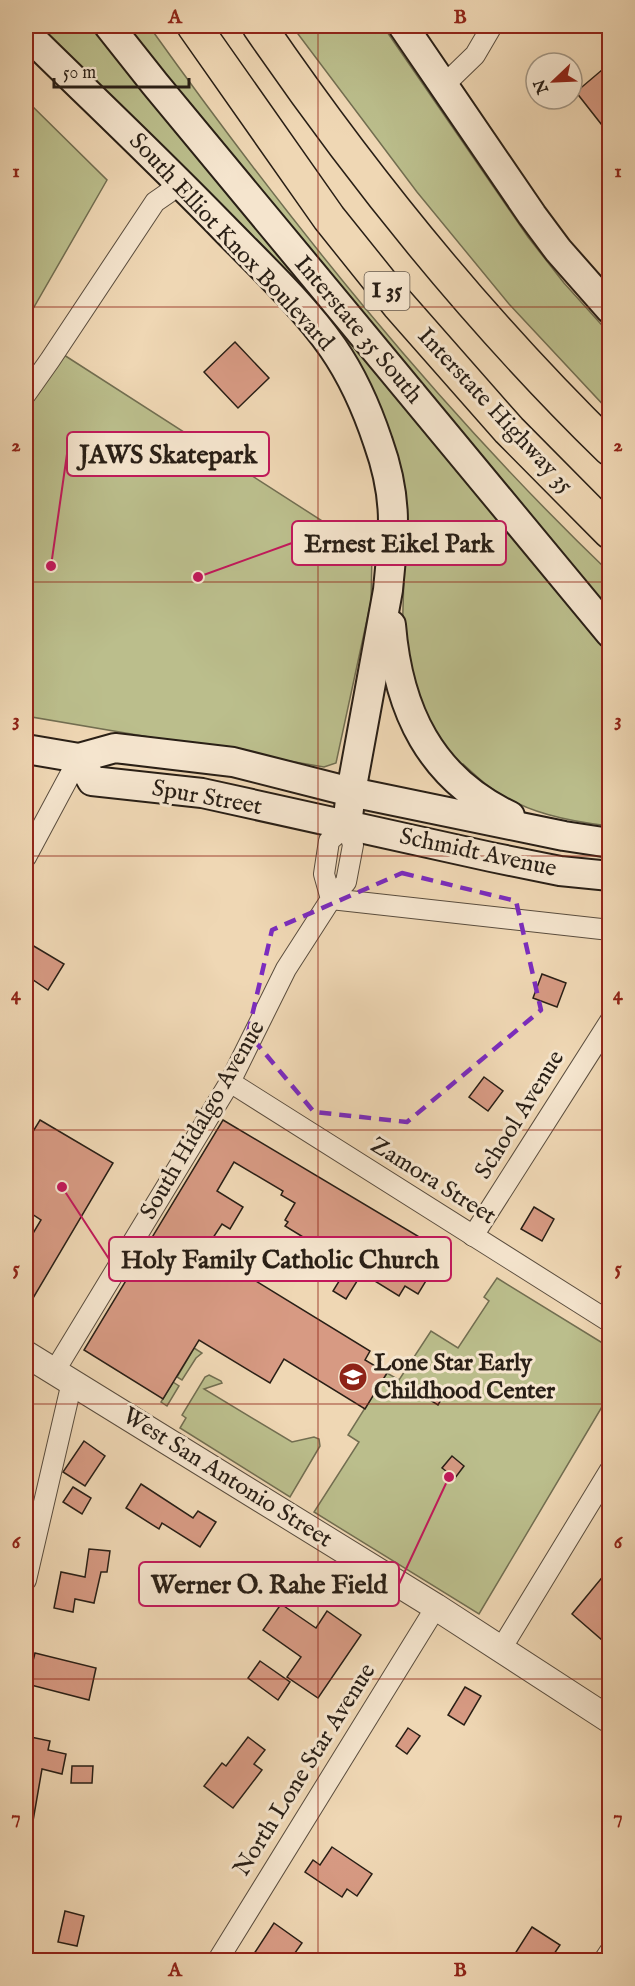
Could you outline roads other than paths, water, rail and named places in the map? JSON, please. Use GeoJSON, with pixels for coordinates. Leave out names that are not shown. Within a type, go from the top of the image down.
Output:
{"type":"FeatureCollection","features":[{"type":"Feature","properties":{"kind":"highway","name":"Interstate Highway 35"},"geometry":{"type":"LineString","coordinates":[[194,26],[329,218],[398,304],[509,430],[609,532]]}},
{"type":"Feature","properties":{"kind":"highway","name":"I 35"},"geometry":{"type":"LineString","coordinates":[[259,26],[331,126],[423,243],[543,381],[609,449]]}},
{"type":"Feature","properties":{"kind":"main road","name":"Interstate 35 South"},"geometry":{"type":"LineString","coordinates":[[109,26],[609,633]]}},
{"type":"Feature","properties":{"kind":"main road"},"geometry":{"type":"LineString","coordinates":[[403,26],[532,215],[558,250],[609,309]]}},
{"type":"Feature","properties":{"kind":"main road","name":"South Elliot Knox Boulevard"},"geometry":{"type":"LineString","coordinates":[[26,33],[178,181],[312,321],[332,347],[357,388],[382,452],[392,498],[393,521],[388,590]]}},
{"type":"Feature","properties":{"kind":"main road"},"geometry":{"type":"LineString","coordinates":[[388,590],[394,658],[400,684],[418,731],[431,750],[458,782],[488,806],[564,836]]}},
{"type":"Feature","properties":{"kind":"main road","name":"South Hidalgo Avenue"},"geometry":{"type":"LineString","coordinates":[[347,825],[388,590]]}},
{"type":"Feature","properties":{"kind":"main road","name":"Spur Street"},"geometry":{"type":"LineString","coordinates":[[26,749],[79,758],[115,748],[222,761],[351,792]]}},
{"type":"Feature","properties":{"kind":"main road","name":"Spur Street"},"geometry":{"type":"LineString","coordinates":[[79,758],[92,781],[202,793],[347,825]]}},
{"type":"Feature","properties":{"kind":"main road","name":"Schmidt Avenue"},"geometry":{"type":"LineString","coordinates":[[351,792],[564,836],[609,843]]}},
{"type":"Feature","properties":{"kind":"main road","name":"Schmidt Avenue"},"geometry":{"type":"LineString","coordinates":[[347,825],[560,871],[609,876]]}},
{"type":"Feature","properties":{"kind":"street"},"geometry":{"type":"LineString","coordinates":[[444,85],[475,55],[492,26]]}},
{"type":"Feature","properties":{"kind":"street"},"geometry":{"type":"LineString","coordinates":[[26,394],[155,202],[168,193],[178,181]]}},
{"type":"Feature","properties":{"kind":"street"},"geometry":{"type":"LineString","coordinates":[[26,857],[79,758]]}},
{"type":"Feature","properties":{"kind":"street","name":"South Hidalgo Avenue"},"geometry":{"type":"LineString","coordinates":[[26,1580],[63,1377],[230,1082],[286,969],[331,899],[346,882],[353,845],[347,825]]}},
{"type":"Feature","properties":{"kind":"street"},"geometry":{"type":"LineString","coordinates":[[331,899],[609,930]]}},
{"type":"Feature","properties":{"kind":"street","name":"School Avenue"},"geometry":{"type":"LineString","coordinates":[[473,1236],[609,1021]]}},
{"type":"Feature","properties":{"kind":"street","name":"Zamora Street"},"geometry":{"type":"LineString","coordinates":[[230,1082],[609,1322]]}},
{"type":"Feature","properties":{"kind":"street","name":"West San Antonio Street"},"geometry":{"type":"LineString","coordinates":[[26,1354],[435,1607],[609,1720]]}},
{"type":"Feature","properties":{"kind":"street"},"geometry":{"type":"LineString","coordinates":[[501,1649],[609,1470]]}},
{"type":"Feature","properties":{"kind":"street","name":"North Lone Star Avenue"},"geometry":{"type":"LineString","coordinates":[[218,1960],[435,1607]]}},
{"type":"Feature","properties":{"kind":"street"},"geometry":{"type":"LineString","coordinates":[[604,1960],[609,1951]]}},
{"type":"Feature","properties":{"kind":"place","name":"JAWS Skatepark"},"geometry":{"type":"Point","coordinates":[51,566]}},
{"type":"Feature","properties":{"kind":"place","name":"Ernest Eikel Park"},"geometry":{"type":"Point","coordinates":[198,577]}},
{"type":"Feature","properties":{"kind":"place","name":"Holy Family Catholic Church"},"geometry":{"type":"Point","coordinates":[62,1187]}},
{"type":"Feature","properties":{"kind":"place","name":"Lone Star Early Childhood Center"},"geometry":{"type":"Point","coordinates":[353,1377]}},
{"type":"Feature","properties":{"kind":"place","name":"Werner O. Rahe Field"},"geometry":{"type":"Point","coordinates":[449,1477]}}]}
